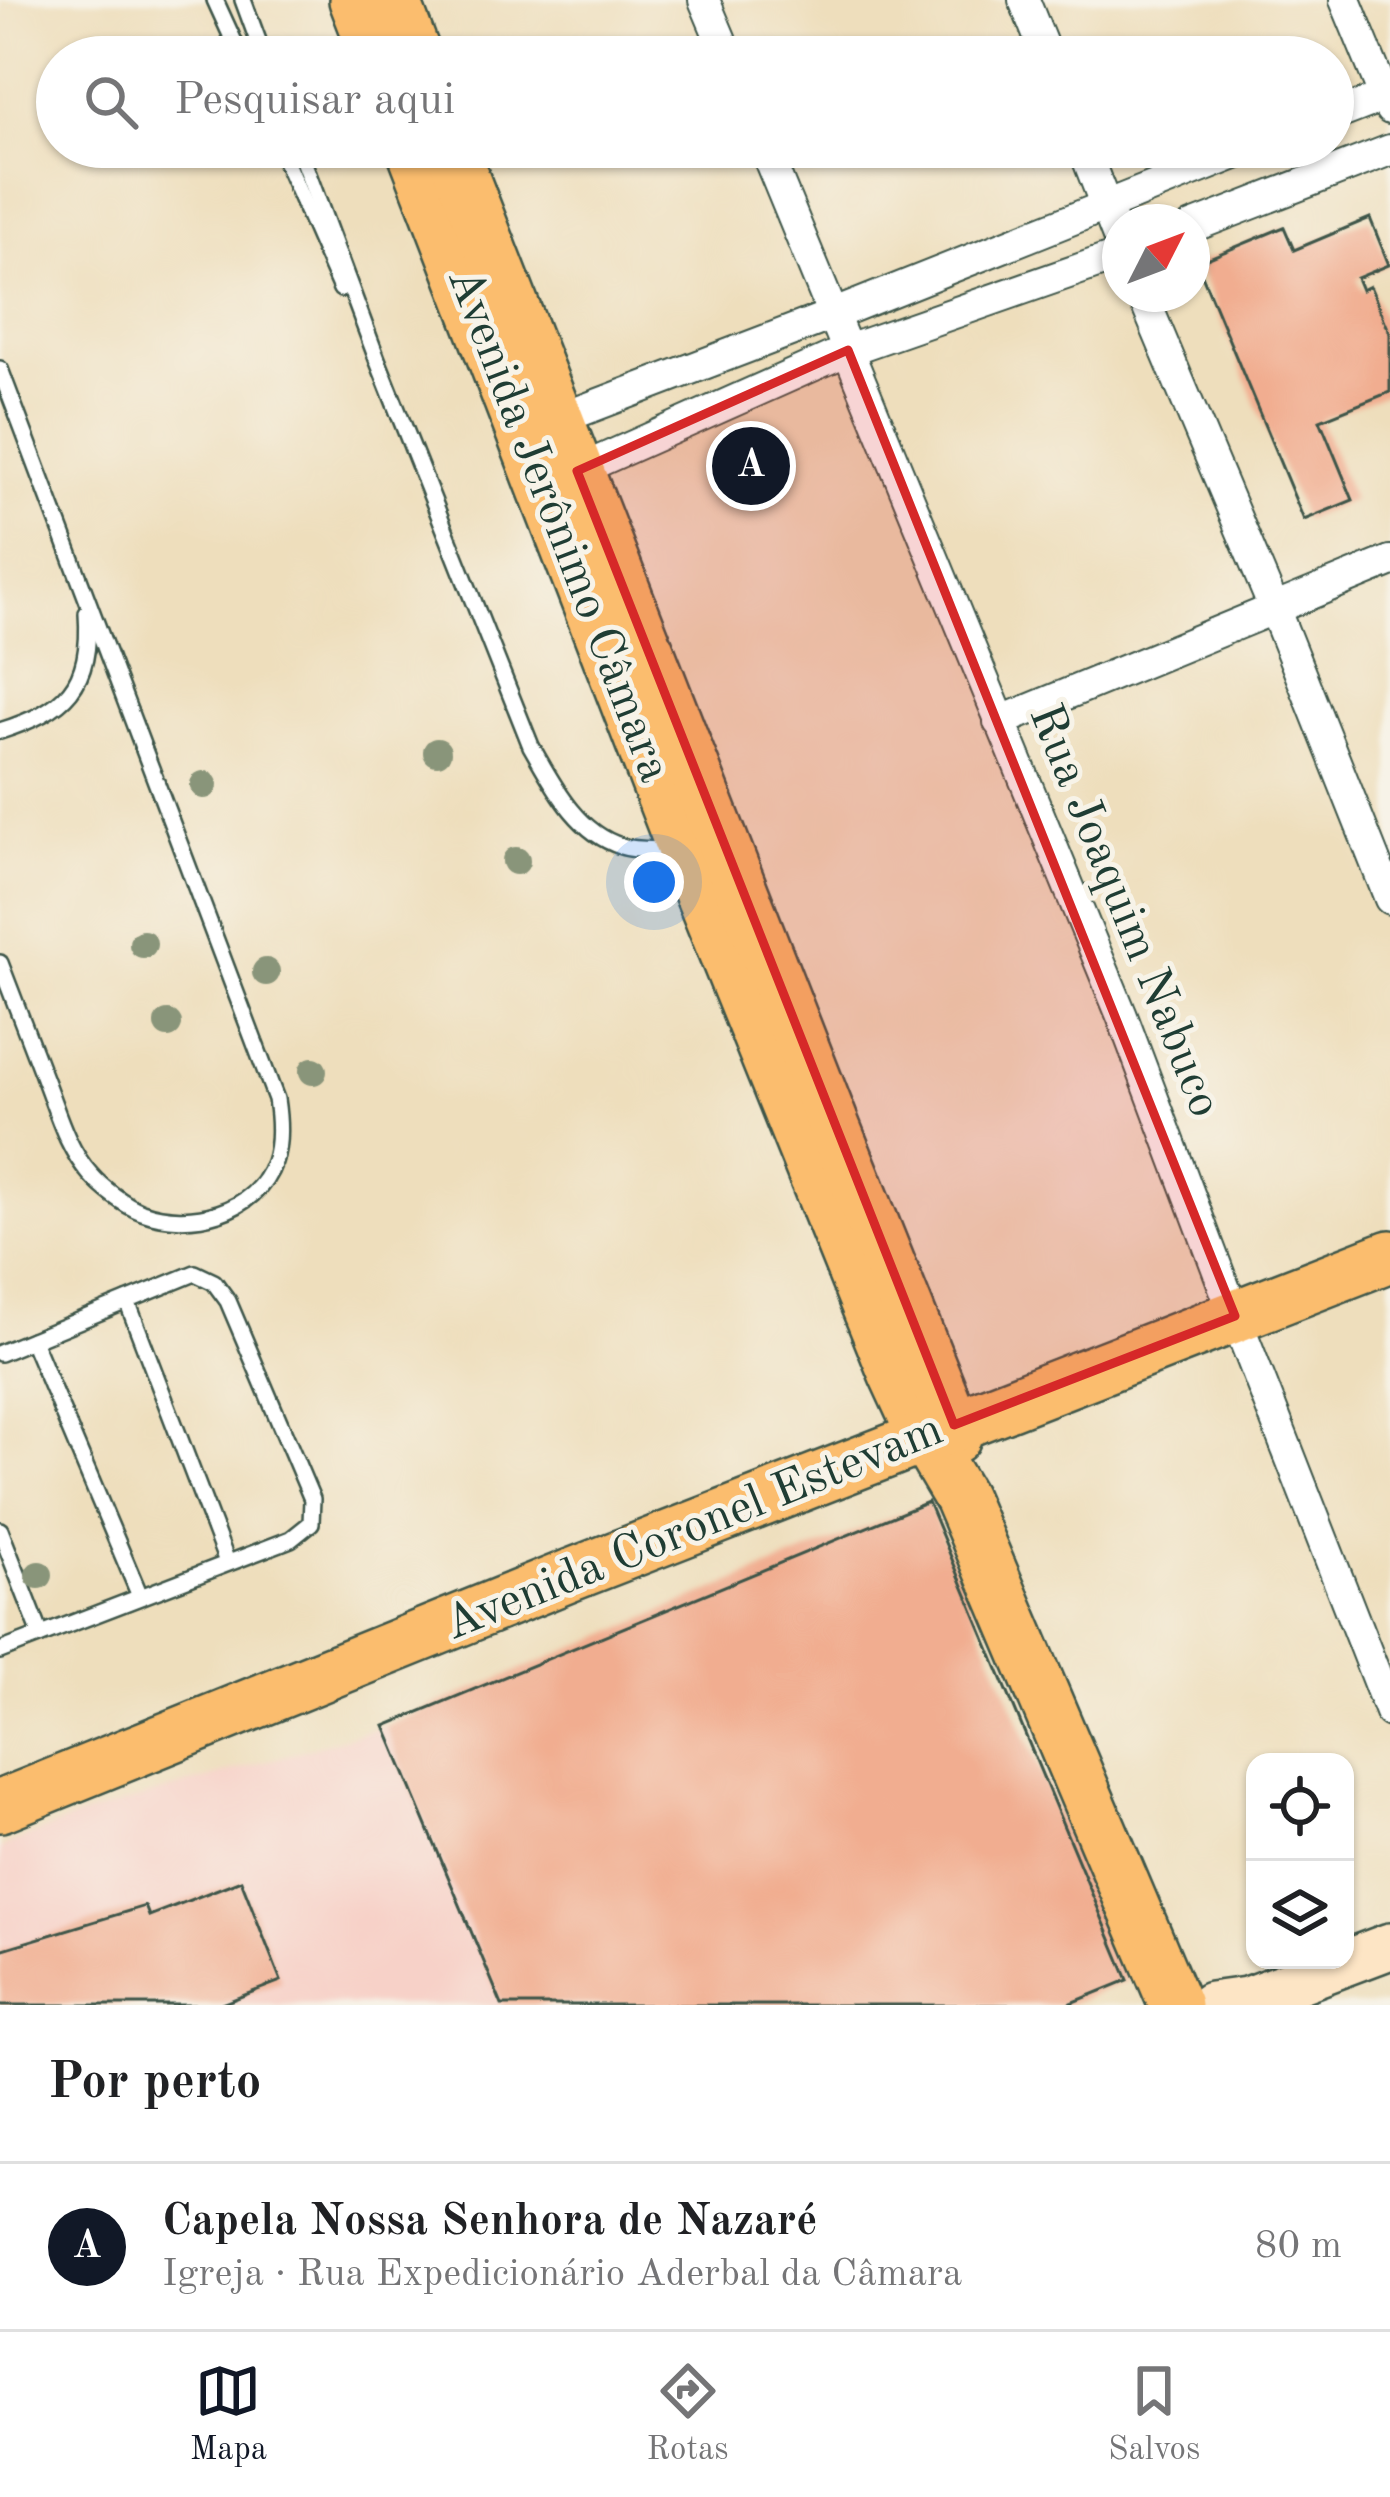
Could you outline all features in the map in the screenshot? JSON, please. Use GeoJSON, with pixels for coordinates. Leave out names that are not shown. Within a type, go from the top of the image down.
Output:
{"type":"FeatureCollection","features":[{"type":"Feature","properties":{"kind":"main road"},"geometry":{"type":"LineString","coordinates":[[355,0],[369,36]]}},
{"type":"Feature","properties":{"kind":"main road"},"geometry":{"type":"LineString","coordinates":[[394,0],[408,36]]}},
{"type":"Feature","properties":{"kind":"main road","name":"Avenida Jerônimo Câmara"},"geometry":{"type":"LineString","coordinates":[[421,168],[703,847]]}},
{"type":"Feature","properties":{"kind":"main road","name":"Avenida Jerônimo Câmara"},"geometry":{"type":"LineString","coordinates":[[459,168],[577,471],[703,847],[885,1350],[939,1431],[960,1498],[1175,2005]]}},
{"type":"Feature","properties":{"kind":"main road","name":"Avenida Coronel Estevam"},"geometry":{"type":"LineString","coordinates":[[0,1806],[571,1575],[1390,1256]]}},
{"type":"Feature","properties":{"kind":"street"},"geometry":{"type":"LineString","coordinates":[[704,0],[719,36]]}},
{"type":"Feature","properties":{"kind":"street"},"geometry":{"type":"LineString","coordinates":[[1024,0],[1039,36]]}},
{"type":"Feature","properties":{"kind":"street"},"geometry":{"type":"LineString","coordinates":[[1345,0],[1388,100],[1354,110]]}},
{"type":"Feature","properties":{"kind":"street"},"geometry":{"type":"LineString","coordinates":[[1354,164],[1390,150]]}},
{"type":"Feature","properties":{"kind":"street","name":"Rua Joaquim Nabuco"},"geometry":{"type":"LineString","coordinates":[[772,168],[1122,1016],[1390,1712]]}},
{"type":"Feature","properties":{"kind":"street"},"geometry":{"type":"LineString","coordinates":[[1091,168],[1106,204]]}},
{"type":"Feature","properties":{"kind":"street"},"geometry":{"type":"LineString","coordinates":[[1109,204],[1200,168]]}},
{"type":"Feature","properties":{"kind":"street"},"geometry":{"type":"LineString","coordinates":[[1210,220],[1344,168]]}},
{"type":"Feature","properties":{"kind":"street"},"geometry":{"type":"LineString","coordinates":[[557,420],[1102,207]]}},
{"type":"Feature","properties":{"kind":"street"},"geometry":{"type":"LineString","coordinates":[[577,471],[848,350],[1102,261]]}},
{"type":"Feature","properties":{"kind":"street"},"geometry":{"type":"LineString","coordinates":[[1150,312],[1390,899]]}},
{"type":"Feature","properties":{"kind":"street"},"geometry":{"type":"LineString","coordinates":[[999,722],[1390,561]]}},
{"type":"Feature","properties":{"kind":"street"},"geometry":{"type":"LineString","coordinates":[[1233,2003],[1390,1946]]}},
{"type":"Feature","properties":{"kind":"lane"},"geometry":{"type":"LineString","coordinates":[[215,0],[231,36]]}},
{"type":"Feature","properties":{"kind":"lane"},"geometry":{"type":"LineString","coordinates":[[243,0],[256,36]]}},
{"type":"Feature","properties":{"kind":"lane"},"geometry":{"type":"LineString","coordinates":[[289,168],[437,512]]}},
{"type":"Feature","properties":{"kind":"lane"},"geometry":{"type":"LineString","coordinates":[[306,168],[437,512],[531,746],[556,791],[595,835],[625,848],[703,847]]}},
{"type":"Feature","properties":{"kind":"lane"},"geometry":{"type":"LineString","coordinates":[[0,369],[276,1099],[275,1160],[262,1186],[229,1209],[195,1219],[141,1211],[113,1194],[89,1173],[68,1142],[0,963]]}},
{"type":"Feature","properties":{"kind":"lane"},"geometry":{"type":"LineString","coordinates":[[0,731],[51,711],[72,691],[88,640],[86,594]]}},
{"type":"Feature","properties":{"kind":"lane"},"geometry":{"type":"LineString","coordinates":[[0,1353],[195,1273],[214,1282],[228,1301],[313,1499],[311,1522],[291,1539],[0,1651]]}},
{"type":"Feature","properties":{"kind":"lane"},"geometry":{"type":"LineString","coordinates":[[127,1301],[227,1562]]}},
{"type":"Feature","properties":{"kind":"lane"},"geometry":{"type":"LineString","coordinates":[[32,1340],[140,1596]]}},
{"type":"Feature","properties":{"kind":"lane"},"geometry":{"type":"LineString","coordinates":[[0,1530],[41,1635]]}},
{"type":"Feature","properties":{"kind":"highlighted area"},"geometry":{"type":"Polygon","coordinates":[[[848,350],[1235,1316],[954,1425],[577,471],[848,350]]]}},
{"type":"Feature","properties":{"kind":"shaded area"},"geometry":{"type":"Polygon","coordinates":[[[385,1726],[502,2005],[0,2005],[0,1848],[78,1817],[385,1726]]]}},
{"type":"Feature","properties":{"kind":"building"},"geometry":{"type":"Polygon","coordinates":[[[1370,218],[1389,265],[1357,278],[1362,290],[1370,286],[1390,333],[1390,392],[1320,420],[1353,500],[1304,520],[1210,294],[1210,258],[1284,227],[1294,250],[1370,218]]]}},
{"type":"Feature","properties":{"kind":"building"},"geometry":{"type":"Polygon","coordinates":[[[928,1502],[1128,1980],[1067,2005],[502,2005],[385,1726],[928,1502]]]}},
{"type":"Feature","properties":{"kind":"building"},"geometry":{"type":"Polygon","coordinates":[[[241,1880],[281,1981],[219,2005],[0,2005],[0,1950],[145,1906],[149,1916],[241,1880]]]}},
{"type":"Feature","properties":{"kind":"place","name":"Capela Nossa Senhora de Nazaré"},"geometry":{"type":"Point","coordinates":[751,466]}}]}
